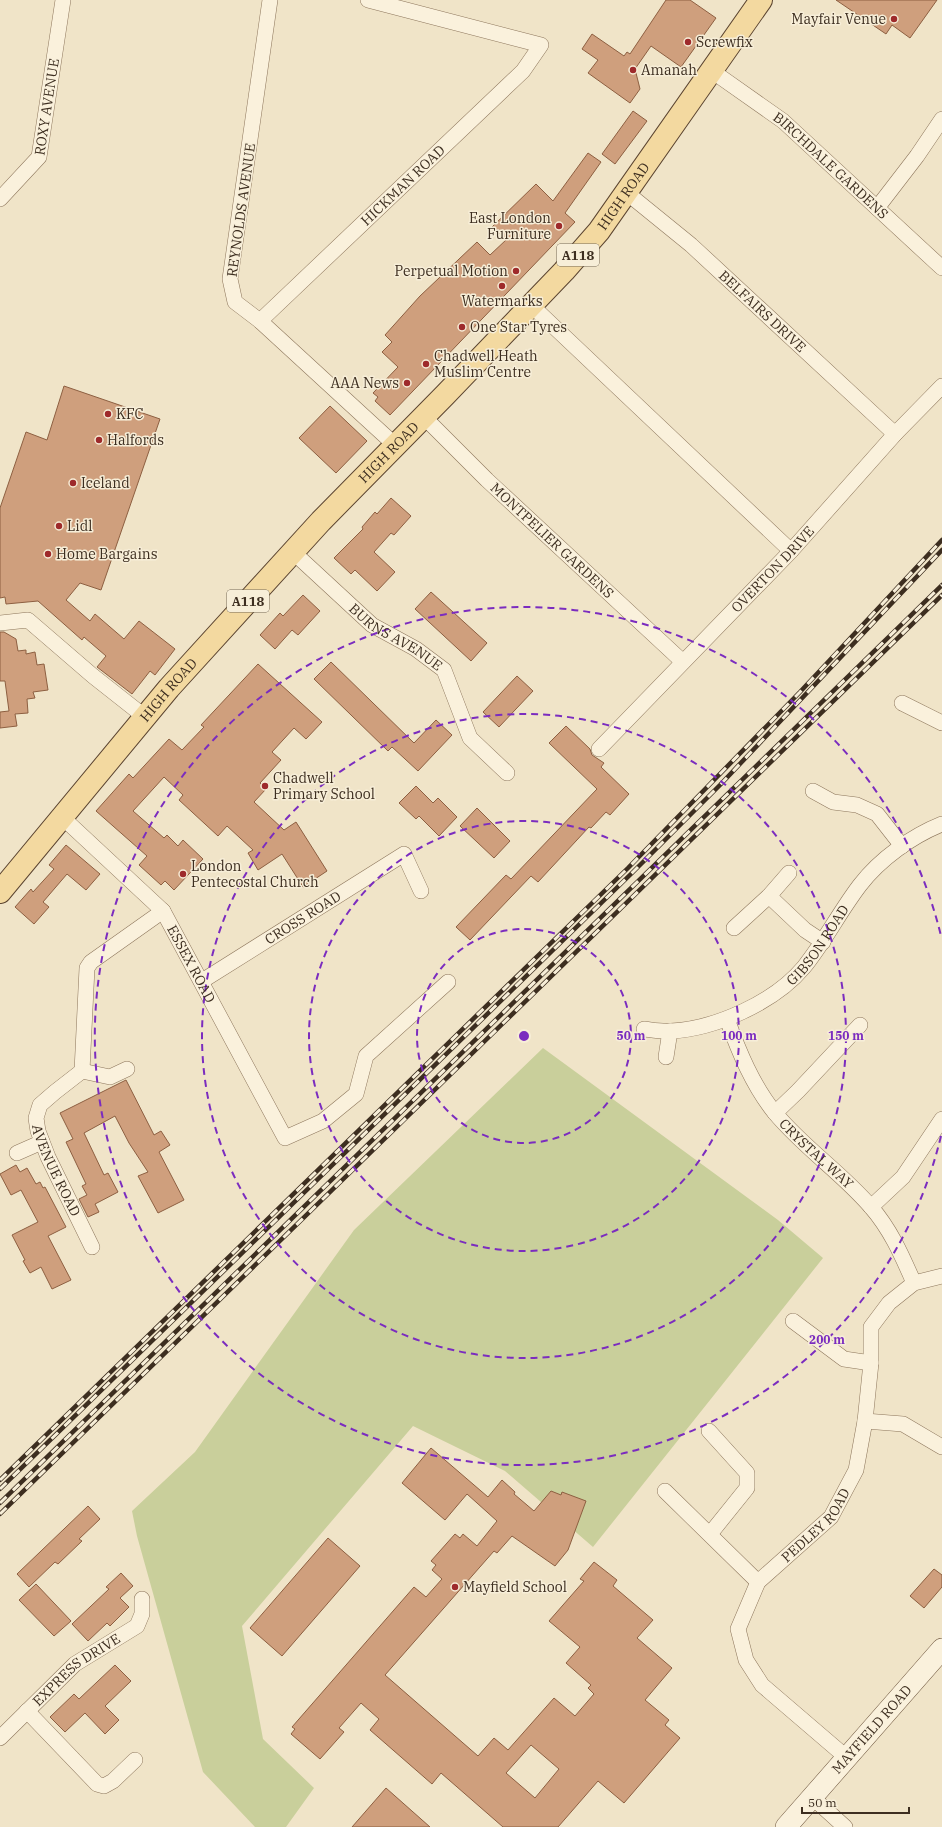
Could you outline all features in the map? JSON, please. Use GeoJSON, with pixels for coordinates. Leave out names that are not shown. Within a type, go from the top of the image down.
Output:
{"type":"FeatureCollection","features":[{"type":"Feature","properties":{"kind":"main road","name":"HIGH ROAD"},"geometry":{"type":"LineString","coordinates":[[0,892],[169,688],[320,521],[424,417],[564,271],[599,231],[761,0]]}},
{"type":"Feature","properties":{"kind":"street","name":"ROXY AVENUE"},"geometry":{"type":"LineString","coordinates":[[0,199],[39,157],[63,0]]}},
{"type":"Feature","properties":{"kind":"street","name":"REYNOLDS AVENUE"},"geometry":{"type":"LineString","coordinates":[[270,0],[230,279],[235,302],[260,321],[395,446]]}},
{"type":"Feature","properties":{"kind":"street","name":"HICKMAN ROAD"},"geometry":{"type":"LineString","coordinates":[[260,321],[523,70],[541,45],[368,0]]}},
{"type":"Feature","properties":{"kind":"street","name":"BIRCHDALE GARDENS"},"geometry":{"type":"LineString","coordinates":[[712,71],[783,121],[942,268]]}},
{"type":"Feature","properties":{"kind":"street"},"geometry":{"type":"LineString","coordinates":[[877,208],[917,156],[942,119]]}},
{"type":"Feature","properties":{"kind":"street","name":"BELFAIRS DRIVE"},"geometry":{"type":"LineString","coordinates":[[627,193],[691,245],[895,434]]}},
{"type":"Feature","properties":{"kind":"street"},"geometry":{"type":"LineString","coordinates":[[531,305],[792,551]]}},
{"type":"Feature","properties":{"kind":"street","name":"OVERTON DRIVE"},"geometry":{"type":"LineString","coordinates":[[599,749],[792,551],[895,434],[942,386]]}},
{"type":"Feature","properties":{"kind":"street","name":"MONTPELIER GARDENS"},"geometry":{"type":"LineString","coordinates":[[424,417],[487,480],[683,662]]}},
{"type":"Feature","properties":{"kind":"street","name":"BURNS AVENUE"},"geometry":{"type":"LineString","coordinates":[[293,552],[372,624],[416,649],[444,670],[470,738],[507,773]]}},
{"type":"Feature","properties":{"kind":"street"},"geometry":{"type":"LineString","coordinates":[[0,623],[28,620],[93,676],[145,717]]}},
{"type":"Feature","properties":{"kind":"street"},"geometry":{"type":"LineString","coordinates":[[902,703],[942,723]]}},
{"type":"Feature","properties":{"kind":"street"},"geometry":{"type":"LineString","coordinates":[[813,791],[833,802],[857,805],[877,814],[902,846]]}},
{"type":"Feature","properties":{"kind":"street","name":"ESSEX ROAD"},"geometry":{"type":"LineString","coordinates":[[62,817],[163,911],[202,981],[285,1138],[323,1122],[356,1094],[366,1056],[448,982]]}},
{"type":"Feature","properties":{"kind":"street","name":"GIBSON ROAD"},"geometry":{"type":"LineString","coordinates":[[644,1029],[670,1031],[704,1026],[727,1019],[752,1007],[777,991],[803,968],[823,942],[861,884],[880,864],[902,846],[941,826]]}},
{"type":"Feature","properties":{"kind":"street","name":"CROSS ROAD"},"geometry":{"type":"LineString","coordinates":[[202,981],[404,854],[420,891]]}},
{"type":"Feature","properties":{"kind":"street"},"geometry":{"type":"LineString","coordinates":[[734,928],[769,896],[789,873]]}},
{"type":"Feature","properties":{"kind":"street"},"geometry":{"type":"LineString","coordinates":[[769,896],[805,930],[823,942]]}},
{"type":"Feature","properties":{"kind":"street"},"geometry":{"type":"LineString","coordinates":[[127,1069],[110,1077],[82,1071],[87,968],[91,962],[163,911]]}},
{"type":"Feature","properties":{"kind":"street","name":"CRYSTAL WAY"},"geometry":{"type":"LineString","coordinates":[[727,1019],[740,1054],[760,1092],[775,1113],[795,1135],[871,1207],[898,1247],[914,1283]]}},
{"type":"Feature","properties":{"kind":"street"},"geometry":{"type":"LineString","coordinates":[[775,1113],[798,1091],[860,1025]]}},
{"type":"Feature","properties":{"kind":"street"},"geometry":{"type":"LineString","coordinates":[[666,1057],[670,1031]]}},
{"type":"Feature","properties":{"kind":"street","name":"AVENUE ROAD"},"geometry":{"type":"LineString","coordinates":[[82,1071],[40,1105],[36,1118],[38,1131],[42,1142],[92,1247]]}},
{"type":"Feature","properties":{"kind":"street"},"geometry":{"type":"LineString","coordinates":[[871,1207],[903,1177],[942,1119]]}},
{"type":"Feature","properties":{"kind":"street"},"geometry":{"type":"LineString","coordinates":[[17,1153],[42,1142]]}},
{"type":"Feature","properties":{"kind":"street","name":"PEDLEY ROAD"},"geometry":{"type":"LineString","coordinates":[[846,1757],[762,1685],[746,1660],[738,1629],[758,1582],[831,1517],[856,1470],[865,1421],[871,1363],[871,1327],[889,1303],[914,1283],[942,1276]]}},
{"type":"Feature","properties":{"kind":"street"},"geometry":{"type":"LineString","coordinates":[[793,1321],[844,1359],[871,1363]]}},
{"type":"Feature","properties":{"kind":"street"},"geometry":{"type":"LineString","coordinates":[[865,1421],[903,1424],[942,1447]]}},
{"type":"Feature","properties":{"kind":"street"},"geometry":{"type":"LineString","coordinates":[[709,1431],[747,1473],[747,1488],[710,1534]]}},
{"type":"Feature","properties":{"kind":"street"},"geometry":{"type":"LineString","coordinates":[[665,1491],[758,1582]]}},
{"type":"Feature","properties":{"kind":"street","name":"EXPRESS DRIVE"},"geometry":{"type":"LineString","coordinates":[[0,1738],[75,1664],[136,1626],[142,1614],[142,1599]]}},
{"type":"Feature","properties":{"kind":"street","name":"MAYFIELD ROAD"},"geometry":{"type":"LineString","coordinates":[[786,1827],[942,1649]]}},
{"type":"Feature","properties":{"kind":"street"},"geometry":{"type":"LineString","coordinates":[[27,1711],[97,1784],[104,1786],[113,1781],[135,1760]]}},
{"type":"Feature","properties":{"kind":"street"},"geometry":{"type":"LineString","coordinates":[[812,1798],[845,1827]]}},
{"type":"Feature","properties":{"kind":"green space"},"geometry":{"type":"Polygon","coordinates":[[[543,1048],[778,1220],[823,1258],[593,1547],[505,1471],[413,1426],[242,1626],[263,1739],[314,1788],[286,1827],[255,1827],[203,1772],[137,1536],[132,1511],[195,1452],[354,1230],[543,1048]]]}},
{"type":"Feature","properties":{"kind":"building"},"geometry":{"type":"Polygon","coordinates":[[[666,0],[690,0],[716,18],[681,67],[651,46],[635,69],[640,89],[630,103],[588,73],[598,60],[582,49],[592,34],[624,56],[627,52],[630,54],[666,0]]]}},
{"type":"Feature","properties":{"kind":"building","name":"Mayfair Venue"},"geometry":{"type":"Polygon","coordinates":[[[836,0],[937,0],[910,38],[892,25],[886,34],[836,0]]]}},
{"type":"Feature","properties":{"kind":"building"},"geometry":{"type":"Polygon","coordinates":[[[633,111],[647,121],[615,164],[602,154],[633,111]]]}},
{"type":"Feature","properties":{"kind":"building"},"geometry":{"type":"Polygon","coordinates":[[[588,153],[601,162],[565,213],[575,222],[390,415],[375,401],[378,397],[373,393],[398,367],[382,352],[392,342],[385,335],[420,296],[477,242],[490,255],[507,239],[492,227],[536,184],[553,201],[588,153]]]}},
{"type":"Feature","properties":{"kind":"building"},"geometry":{"type":"Polygon","coordinates":[[[64,386],[160,419],[101,590],[80,583],[66,600],[90,621],[95,614],[124,639],[139,621],[175,649],[155,675],[150,671],[132,694],[97,667],[106,656],[84,637],[82,640],[38,601],[6,604],[5,597],[0,598],[0,508],[26,432],[47,440],[64,386]]]}},
{"type":"Feature","properties":{"kind":"building"},"geometry":{"type":"Polygon","coordinates":[[[330,406],[367,441],[336,473],[299,438],[330,406]]]}},
{"type":"Feature","properties":{"kind":"building"},"geometry":{"type":"Polygon","coordinates":[[[391,498],[411,516],[394,535],[391,533],[374,552],[395,572],[377,591],[355,570],[351,574],[334,558],[363,529],[362,527],[375,512],[377,514],[391,498]]]}},
{"type":"Feature","properties":{"kind":"building"},"geometry":{"type":"Polygon","coordinates":[[[431,592],[487,643],[471,661],[415,609],[431,592]]]}},
{"type":"Feature","properties":{"kind":"building"},"geometry":{"type":"Polygon","coordinates":[[[303,595],[320,611],[298,635],[292,630],[275,649],[260,635],[280,613],[283,616],[303,595]]]}},
{"type":"Feature","properties":{"kind":"building"},"geometry":{"type":"Polygon","coordinates":[[[0,632],[4,632],[16,639],[18,651],[26,650],[26,654],[35,652],[37,665],[44,664],[48,690],[33,692],[35,698],[27,699],[28,713],[15,714],[17,726],[0,728],[0,712],[9,711],[5,681],[0,681],[0,632]]]}},
{"type":"Feature","properties":{"kind":"building"},"geometry":{"type":"Polygon","coordinates":[[[331,662],[414,743],[436,720],[452,735],[418,771],[392,747],[388,751],[314,679],[331,662]]]}},
{"type":"Feature","properties":{"kind":"building"},"geometry":{"type":"Polygon","coordinates":[[[258,664],[322,722],[306,739],[294,728],[272,752],[281,760],[260,783],[266,789],[254,802],[284,830],[296,822],[327,871],[303,887],[282,854],[258,870],[248,853],[253,850],[227,826],[218,836],[179,800],[183,795],[164,777],[133,811],[164,838],[167,835],[178,846],[183,840],[203,859],[174,890],[165,881],[161,885],[139,865],[147,856],[96,811],[129,774],[133,778],[169,739],[182,750],[204,727],[201,725],[258,664]]]}},
{"type":"Feature","properties":{"kind":"building"},"geometry":{"type":"Polygon","coordinates":[[[517,676],[533,691],[499,727],[483,712],[517,676]]]}},
{"type":"Feature","properties":{"kind":"building"},"geometry":{"type":"Polygon","coordinates":[[[566,726],[590,749],[592,755],[604,763],[601,767],[629,794],[610,815],[606,812],[591,828],[589,827],[538,882],[531,876],[470,940],[456,927],[506,875],[511,879],[597,789],[549,743],[566,726]]]}},
{"type":"Feature","properties":{"kind":"building"},"geometry":{"type":"Polygon","coordinates":[[[416,786],[433,803],[438,798],[457,817],[439,836],[419,816],[416,819],[399,803],[416,786]]]}},
{"type":"Feature","properties":{"kind":"building"},"geometry":{"type":"Polygon","coordinates":[[[477,808],[510,841],[494,858],[460,826],[477,808]]]}},
{"type":"Feature","properties":{"kind":"building"},"geometry":{"type":"Polygon","coordinates":[[[66,845],[100,874],[86,890],[67,874],[43,902],[49,907],[34,924],[15,907],[31,889],[33,892],[54,869],[49,865],[66,845]]]}},
{"type":"Feature","properties":{"kind":"building"},"geometry":{"type":"Polygon","coordinates":[[[126,1080],[154,1135],[161,1131],[170,1145],[159,1152],[184,1200],[158,1213],[138,1176],[148,1172],[129,1143],[115,1116],[84,1133],[104,1175],[108,1173],[118,1192],[95,1204],[99,1212],[88,1217],[79,1199],[87,1195],[82,1186],[86,1184],[66,1142],[73,1139],[60,1113],[126,1080]]]}},
{"type":"Feature","properties":{"kind":"building"},"geometry":{"type":"Polygon","coordinates":[[[16,1165],[20,1172],[27,1168],[36,1184],[40,1182],[43,1188],[45,1187],[66,1227],[48,1236],[71,1280],[52,1289],[41,1267],[30,1273],[12,1235],[38,1222],[21,1190],[11,1195],[0,1174],[16,1165]]]}},
{"type":"Feature","properties":{"kind":"building"},"geometry":{"type":"Polygon","coordinates":[[[431,1448],[488,1497],[502,1480],[515,1492],[514,1494],[534,1511],[551,1491],[561,1495],[562,1492],[586,1501],[568,1550],[555,1566],[512,1536],[497,1553],[494,1551],[385,1675],[478,1756],[494,1738],[508,1750],[554,1698],[575,1716],[594,1694],[588,1688],[591,1685],[566,1663],[580,1647],[549,1621],[584,1581],[580,1579],[594,1562],[617,1580],[613,1586],[653,1620],[637,1638],[672,1668],[645,1700],[669,1720],[665,1725],[680,1738],[624,1803],[598,1781],[558,1827],[503,1827],[441,1773],[432,1784],[370,1730],[379,1719],[361,1703],[339,1728],[344,1732],[320,1759],[291,1734],[295,1729],[292,1727],[414,1587],[426,1597],[442,1579],[432,1570],[436,1565],[431,1561],[455,1534],[460,1538],[463,1534],[477,1546],[497,1521],[467,1494],[445,1520],[402,1483],[431,1448]],[[531,1745],[506,1773],[535,1798],[559,1769],[531,1745]]]}},
{"type":"Feature","properties":{"kind":"building"},"geometry":{"type":"Polygon","coordinates":[[[88,1506],[100,1519],[79,1539],[82,1541],[58,1564],[55,1562],[29,1587],[17,1574],[88,1506]]]}},
{"type":"Feature","properties":{"kind":"building"},"geometry":{"type":"Polygon","coordinates":[[[328,1538],[360,1566],[282,1656],[250,1628],[328,1538]]]}},
{"type":"Feature","properties":{"kind":"building"},"geometry":{"type":"Polygon","coordinates":[[[934,1569],[942,1575],[942,1587],[924,1608],[910,1596],[934,1569]]]}},
{"type":"Feature","properties":{"kind":"building"},"geometry":{"type":"Polygon","coordinates":[[[121,1573],[133,1586],[120,1598],[129,1607],[110,1626],[107,1623],[88,1641],[72,1624],[109,1589],[106,1587],[121,1573]]]}},
{"type":"Feature","properties":{"kind":"building"},"geometry":{"type":"Polygon","coordinates":[[[36,1584],[71,1621],[54,1636],[19,1600],[36,1584]]]}},
{"type":"Feature","properties":{"kind":"building"},"geometry":{"type":"Polygon","coordinates":[[[115,1665],[131,1681],[105,1706],[119,1720],[105,1734],[85,1713],[65,1732],[50,1717],[74,1694],[79,1699],[115,1665]]]}},
{"type":"Feature","properties":{"kind":"building"},"geometry":{"type":"Polygon","coordinates":[[[386,1788],[430,1827],[352,1827],[386,1788]]]}},
{"type":"Feature","properties":{"kind":"railway"},"geometry":{"type":"LineString","coordinates":[[0,1480],[628,868],[800,692],[942,540]]}},
{"type":"Feature","properties":{"kind":"railway"},"geometry":{"type":"LineString","coordinates":[[0,1489],[633,872],[720,785],[942,550]]}},
{"type":"Feature","properties":{"kind":"railway"},"geometry":{"type":"LineString","coordinates":[[0,1503],[942,585]]}},
{"type":"Feature","properties":{"kind":"railway"},"geometry":{"type":"LineString","coordinates":[[0,1514],[942,595]]}},
{"type":"Feature","properties":{"kind":"place","name":"Mayfair Venue"},"geometry":{"type":"Point","coordinates":[894,19]}},
{"type":"Feature","properties":{"kind":"place","name":"Screwfix"},"geometry":{"type":"Point","coordinates":[688,42]}},
{"type":"Feature","properties":{"kind":"place","name":"Amanah"},"geometry":{"type":"Point","coordinates":[633,70]}},
{"type":"Feature","properties":{"kind":"place","name":"East London Furniture"},"geometry":{"type":"Point","coordinates":[559,226]}},
{"type":"Feature","properties":{"kind":"place","name":"Perpetual Motion"},"geometry":{"type":"Point","coordinates":[516,271]}},
{"type":"Feature","properties":{"kind":"place","name":"Watermarks"},"geometry":{"type":"Point","coordinates":[502,286]}},
{"type":"Feature","properties":{"kind":"place","name":"One Star Tyres"},"geometry":{"type":"Point","coordinates":[462,327]}},
{"type":"Feature","properties":{"kind":"place","name":"Chadwell Heath Muslim Centre"},"geometry":{"type":"Point","coordinates":[426,364]}},
{"type":"Feature","properties":{"kind":"place","name":"AAA News"},"geometry":{"type":"Point","coordinates":[407,383]}},
{"type":"Feature","properties":{"kind":"place","name":"KFC"},"geometry":{"type":"Point","coordinates":[108,414]}},
{"type":"Feature","properties":{"kind":"place","name":"Halfords"},"geometry":{"type":"Point","coordinates":[99,440]}},
{"type":"Feature","properties":{"kind":"place","name":"Iceland"},"geometry":{"type":"Point","coordinates":[73,483]}},
{"type":"Feature","properties":{"kind":"place","name":"Lidl"},"geometry":{"type":"Point","coordinates":[59,526]}},
{"type":"Feature","properties":{"kind":"place","name":"Home Bargains"},"geometry":{"type":"Point","coordinates":[48,554]}},
{"type":"Feature","properties":{"kind":"place","name":"Chadwell Primary School"},"geometry":{"type":"Point","coordinates":[265,786]}},
{"type":"Feature","properties":{"kind":"place","name":"London Pentecostal Church"},"geometry":{"type":"Point","coordinates":[183,874]}},
{"type":"Feature","properties":{"kind":"place","name":"Mayfield School"},"geometry":{"type":"Point","coordinates":[455,1587]}}]}
